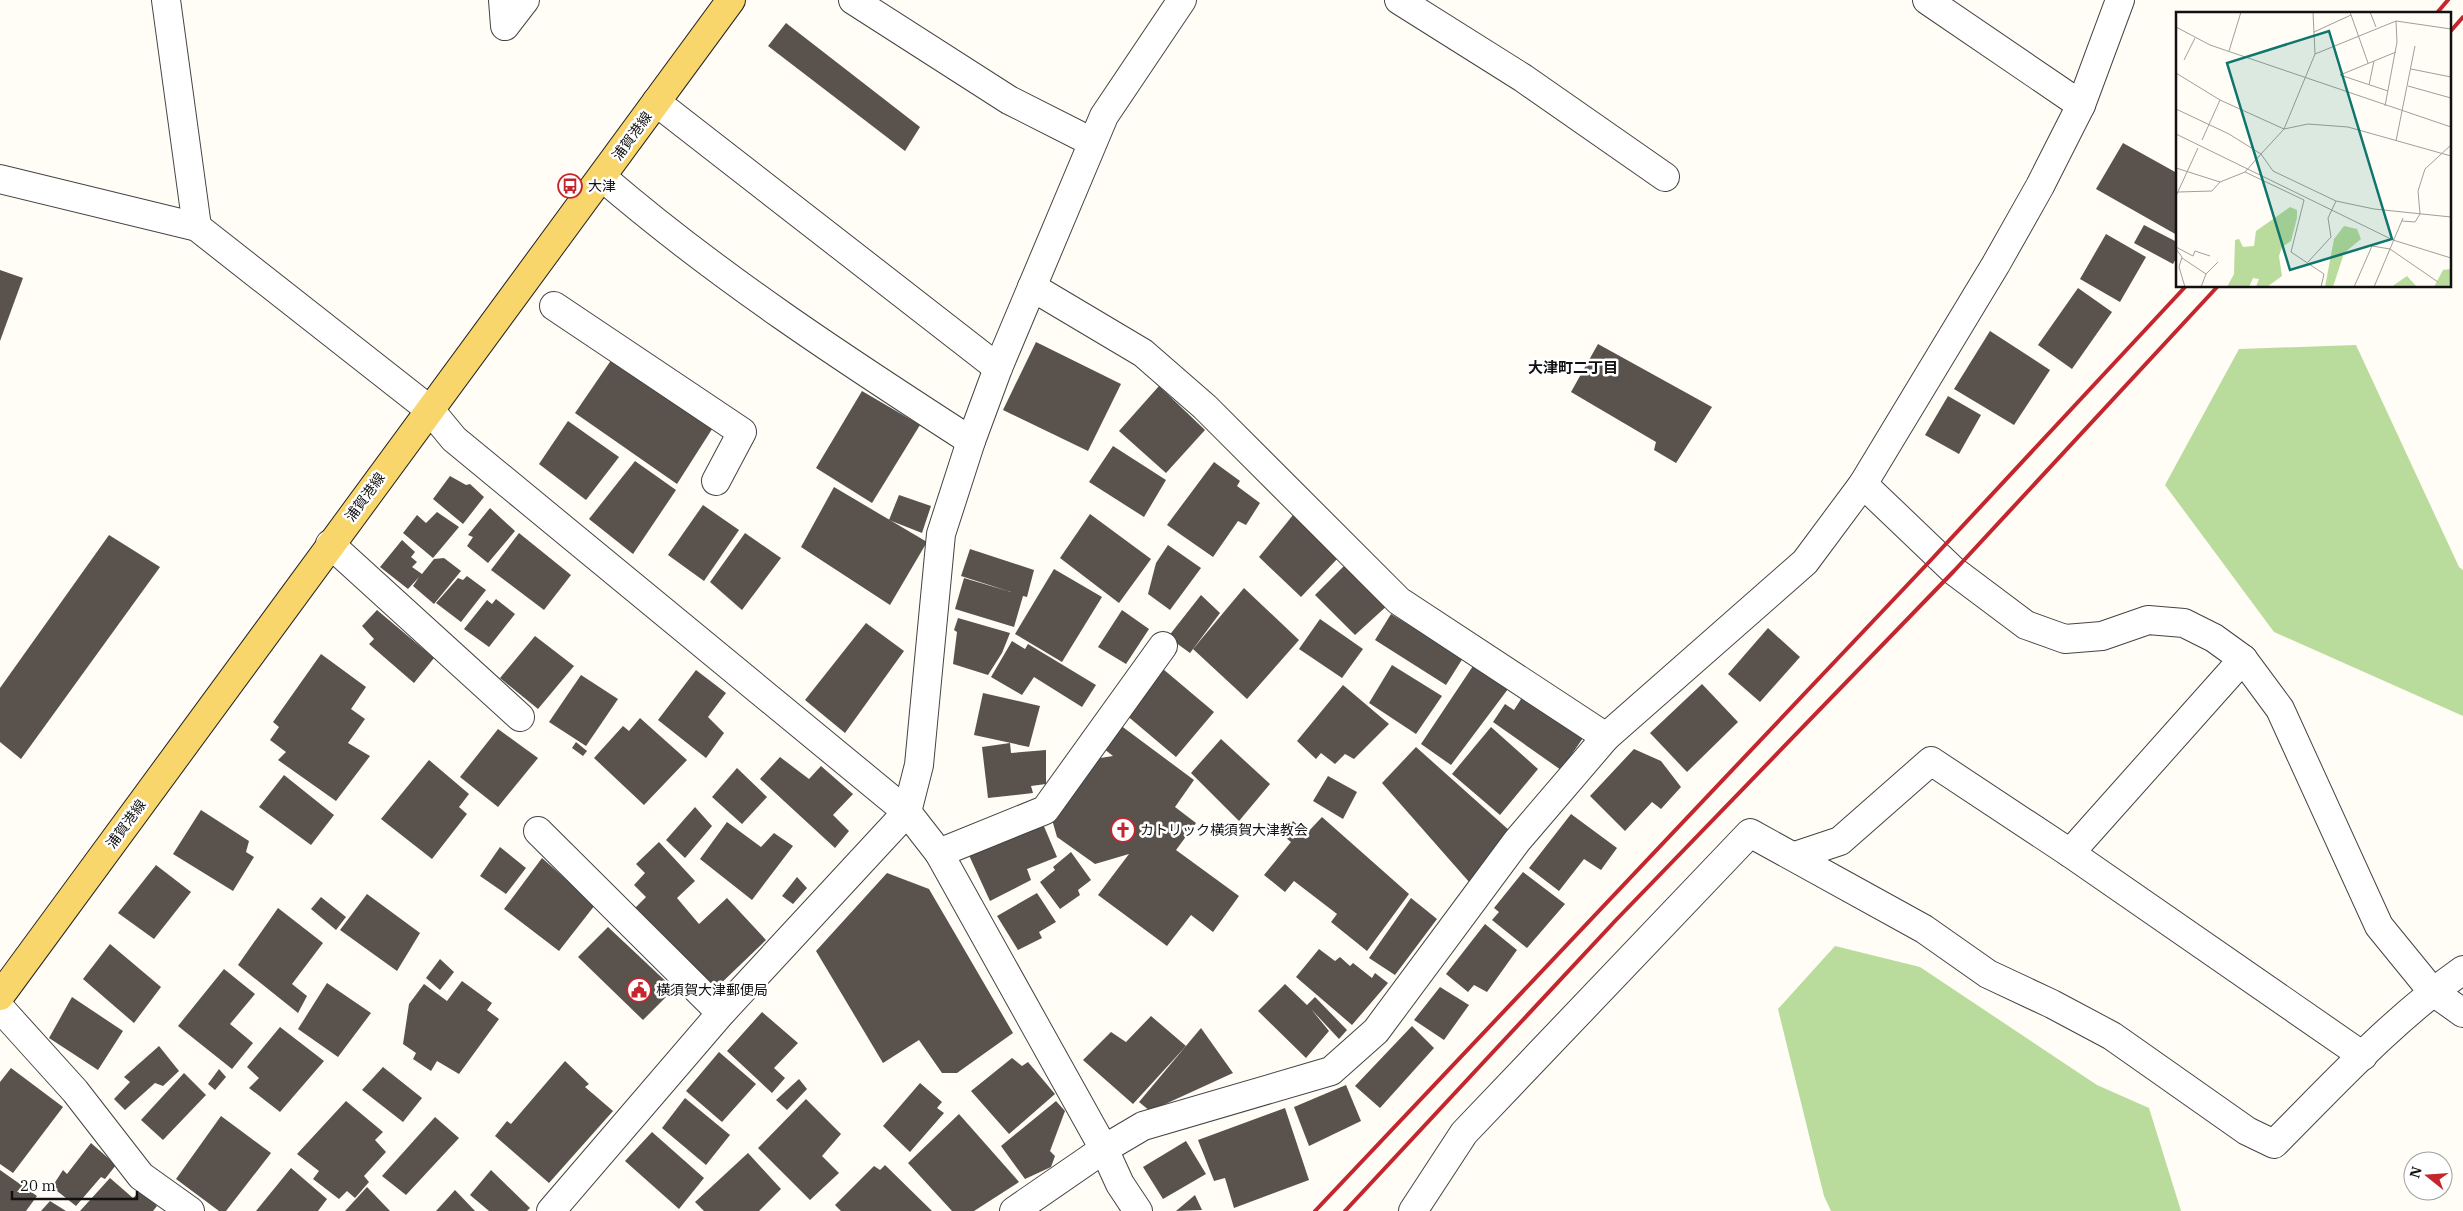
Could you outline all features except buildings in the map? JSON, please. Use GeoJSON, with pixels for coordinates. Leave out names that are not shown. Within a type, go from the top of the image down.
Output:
{"type":"FeatureCollection","features":[{"type":"Feature","properties":{"kind":"main road","name":"浦賀港線"},"geometry":{"type":"LineString","coordinates":[[0,996],[731,0]]}},
{"type":"Feature","properties":{"kind":"street"},"geometry":{"type":"LineString","coordinates":[[166,0],[197,227]]}},
{"type":"Feature","properties":{"kind":"street"},"geometry":{"type":"LineString","coordinates":[[503,0],[505,26],[525,0]]}},
{"type":"Feature","properties":{"kind":"street"},"geometry":{"type":"LineString","coordinates":[[853,0],[1009,100],[1092,142]]}},
{"type":"Feature","properties":{"kind":"street"},"geometry":{"type":"LineString","coordinates":[[551,1211],[721,1013],[907,812],[919,764],[941,534],[971,442],[998,368],[1104,116],[1120,96],[1182,0]]}},
{"type":"Feature","properties":{"kind":"street"},"geometry":{"type":"LineString","coordinates":[[1399,0],[1523,78],[1665,177]]}},
{"type":"Feature","properties":{"kind":"street"},"geometry":{"type":"LineString","coordinates":[[1928,0],[2081,105]]}},
{"type":"Feature","properties":{"kind":"street"},"geometry":{"type":"LineString","coordinates":[[1014,1211],[1104,1149],[1143,1126],[1331,1071],[1376,1031],[1517,841],[1606,737],[1805,562],[1862,484],[1996,264],[2040,186],[2081,105],[2120,0]]}},
{"type":"Feature","properties":{"kind":"street"},"geometry":{"type":"LineString","coordinates":[[656,102],[998,368]]}},
{"type":"Feature","properties":{"kind":"street"},"geometry":{"type":"LineString","coordinates":[[602,176],[632,202],[798,328],[971,442]]}},
{"type":"Feature","properties":{"kind":"street"},"geometry":{"type":"LineString","coordinates":[[0,178],[197,227],[430,410],[454,439],[907,812],[939,853],[1104,1149],[1120,1184],[1138,1211]]}},
{"type":"Feature","properties":{"kind":"street"},"geometry":{"type":"LineString","coordinates":[[1032,286],[1143,353],[1164,371],[1205,407],[1399,601],[1606,737]]}},
{"type":"Feature","properties":{"kind":"street"},"geometry":{"type":"LineString","coordinates":[[554,306],[742,432],[716,481]]}},
{"type":"Feature","properties":{"kind":"street"},"geometry":{"type":"LineString","coordinates":[[1862,484],[1954,571],[2026,625],[2065,639],[2102,636],[2148,620],[2184,623],[2214,638],[2243,659],[2280,709],[2379,926],[2432,992],[2463,1013]]}},
{"type":"Feature","properties":{"kind":"street"},"geometry":{"type":"LineString","coordinates":[[330,544],[520,717]]}},
{"type":"Feature","properties":{"kind":"street"},"geometry":{"type":"LineString","coordinates":[[939,853],[1046,810],[1163,646]]}},
{"type":"Feature","properties":{"kind":"street"},"geometry":{"type":"LineString","coordinates":[[2070,853],[2243,659]]}},
{"type":"Feature","properties":{"kind":"street"},"geometry":{"type":"LineString","coordinates":[[1794,856],[1840,841],[1931,761],[2070,853],[2363,1056]]}},
{"type":"Feature","properties":{"kind":"street"},"geometry":{"type":"LineString","coordinates":[[538,831],[721,1013]]}},
{"type":"Feature","properties":{"kind":"street"},"geometry":{"type":"LineString","coordinates":[[1413,1211],[1464,1133],[1750,833],[1924,929],[1988,974],[2052,1004],[2112,1036],[2247,1131],[2274,1144],[2363,1056],[2432,992],[2463,970]]}},
{"type":"Feature","properties":{"kind":"street"},"geometry":{"type":"LineString","coordinates":[[0,1008],[76,1091],[141,1176],[190,1211]]}},
{"type":"Feature","properties":{"kind":"green space"},"geometry":{"type":"Polygon","coordinates":[[[2356,345],[2459,567],[2463,570],[2463,716],[2274,632],[2165,485],[2239,349],[2356,345]]]}},
{"type":"Feature","properties":{"kind":"green space"},"geometry":{"type":"Polygon","coordinates":[[[1835,946],[1920,967],[2097,1085],[2149,1108],[2181,1211],[1831,1211],[1824,1196],[1778,1009],[1835,946]]]}},
{"type":"Feature","properties":{"kind":"railway"},"geometry":{"type":"LineString","coordinates":[[2438,12],[2448,0]]}},
{"type":"Feature","properties":{"kind":"railway"},"geometry":{"type":"LineString","coordinates":[[2450,32],[2463,17]]}},
{"type":"Feature","properties":{"kind":"railway"},"geometry":{"type":"LineString","coordinates":[[1315,1211],[1930,561],[2184,288]]}},
{"type":"Feature","properties":{"kind":"railway"},"geometry":{"type":"LineString","coordinates":[[1345,1211],[1616,920],[1954,571],[2216,288]]}},
{"type":"Feature","properties":{"kind":"place","name":"大津"},"geometry":{"type":"Point","coordinates":[570,186]}},
{"type":"Feature","properties":{"kind":"place","name":"カトリック横須賀大津教会"},"geometry":{"type":"Point","coordinates":[1123,830]}},
{"type":"Feature","properties":{"kind":"place","name":"横須賀大津郵便局"},"geometry":{"type":"Point","coordinates":[639,990]}},
{"type":"Feature","properties":{"kind":"district","name":"大津町二丁目"},"geometry":{"type":"Point","coordinates":[1573,367]}}]}
